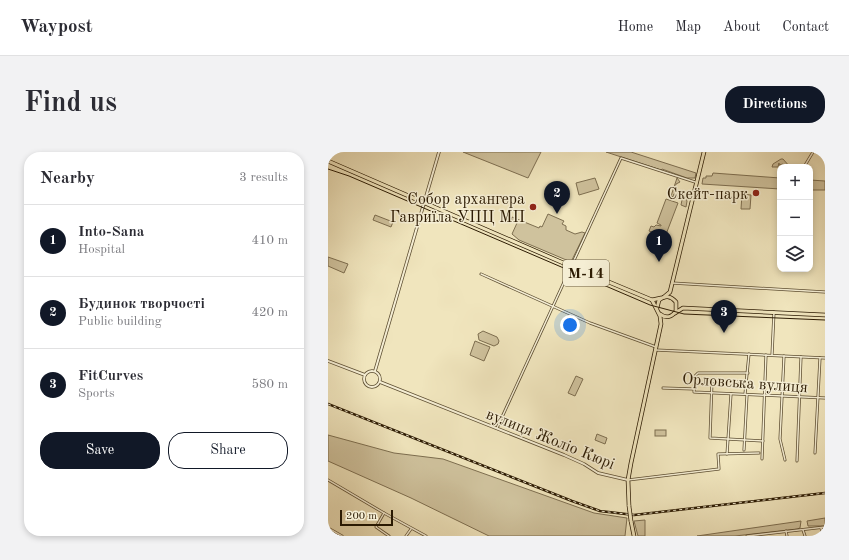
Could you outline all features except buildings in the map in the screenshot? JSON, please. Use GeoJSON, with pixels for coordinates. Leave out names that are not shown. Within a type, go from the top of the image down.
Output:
{"type":"FeatureCollection","features":[{"type":"Feature","properties":{"kind":"main road"},"geometry":{"type":"LineString","coordinates":[[670,317],[663,317],[657,311],[657,303],[670,292],[704,152]]}},
{"type":"Feature","properties":{"kind":"main road","name":"М-14"},"geometry":{"type":"LineString","coordinates":[[328,161],[424,204],[652,300]]}},
{"type":"Feature","properties":{"kind":"main road"},"geometry":{"type":"LineString","coordinates":[[670,292],[675,301],[683,308]]}},
{"type":"Feature","properties":{"kind":"main road"},"geometry":{"type":"LineString","coordinates":[[634,536],[629,506],[628,480],[661,324],[652,300],[663,298],[675,301]]}},
{"type":"Feature","properties":{"kind":"main road"},"geometry":{"type":"LineString","coordinates":[[675,301],[675,312]]}},
{"type":"Feature","properties":{"kind":"main road"},"geometry":{"type":"LineString","coordinates":[[661,324],[675,312],[683,308],[825,315]]}},
{"type":"Feature","properties":{"kind":"street"},"geometry":{"type":"LineString","coordinates":[[374,371],[439,152]]}},
{"type":"Feature","properties":{"kind":"street"},"geometry":{"type":"LineString","coordinates":[[806,164],[813,152]]}},
{"type":"Feature","properties":{"kind":"street"},"geometry":{"type":"LineString","coordinates":[[497,428],[621,158],[696,182]]}},
{"type":"Feature","properties":{"kind":"street"},"geometry":{"type":"LineString","coordinates":[[481,274],[553,305],[590,323],[656,348],[825,358]]}},
{"type":"Feature","properties":{"kind":"street"},"geometry":{"type":"LineString","coordinates":[[672,283],[825,292]]}},
{"type":"Feature","properties":{"kind":"street"},"geometry":{"type":"LineString","coordinates":[[772,355],[774,312]]}},
{"type":"Feature","properties":{"kind":"street"},"geometry":{"type":"LineString","coordinates":[[744,450],[745,382],[748,373],[748,354]]}},
{"type":"Feature","properties":{"kind":"street"},"geometry":{"type":"LineString","coordinates":[[762,459],[766,355]]}},
{"type":"Feature","properties":{"kind":"street"},"geometry":{"type":"LineString","coordinates":[[784,356],[780,439],[785,460]]}},
{"type":"Feature","properties":{"kind":"street"},"geometry":{"type":"LineString","coordinates":[[797,460],[801,357]]}},
{"type":"Feature","properties":{"kind":"street"},"geometry":{"type":"LineString","coordinates":[[815,453],[820,358]]}},
{"type":"Feature","properties":{"kind":"street","name":"вулиця Жоліо Кюрі"},"geometry":{"type":"LineString","coordinates":[[328,361],[365,375],[365,383],[370,387],[377,386],[380,382],[584,464],[598,473],[628,480],[719,469],[718,454],[727,454]]}},
{"type":"Feature","properties":{"kind":"street"},"geometry":{"type":"LineString","coordinates":[[365,375],[369,371],[374,371],[380,376],[380,382]]}},
{"type":"Feature","properties":{"kind":"street"},"geometry":{"type":"LineString","coordinates":[[694,389],[696,376],[699,372],[748,373]]}},
{"type":"Feature","properties":{"kind":"street"},"geometry":{"type":"LineString","coordinates":[[745,382],[712,381],[710,438],[762,441]]}},
{"type":"Feature","properties":{"kind":"street","name":"Орловська вулиця"},"geometry":{"type":"LineString","coordinates":[[663,388],[694,389],[694,392],[825,398]]}},
{"type":"Feature","properties":{"kind":"street"},"geometry":{"type":"LineString","coordinates":[[731,394],[727,454],[759,453]]}},
{"type":"Feature","properties":{"kind":"street"},"geometry":{"type":"LineString","coordinates":[[328,480],[411,529],[426,536]]}},
{"type":"Feature","properties":{"kind":"street"},"geometry":{"type":"LineString","coordinates":[[384,513],[376,527],[389,536]]}},
{"type":"Feature","properties":{"kind":"street"},"geometry":{"type":"LineString","coordinates":[[821,527],[823,536]]}},
{"type":"Feature","properties":{"kind":"street"},"geometry":{"type":"LineString","coordinates":[[748,536],[769,535],[786,531],[825,527]]}},
{"type":"Feature","properties":{"kind":"street"},"geometry":{"type":"LineString","coordinates":[[328,528],[342,536]]}},
{"type":"Feature","properties":{"kind":"street"},"geometry":{"type":"LineString","coordinates":[[406,536],[411,529]]}},
{"type":"Feature","properties":{"kind":"street"},"geometry":{"type":"LineString","coordinates":[[803,529],[805,536]]}},
{"type":"Feature","properties":{"kind":"street"},"geometry":{"type":"LineString","coordinates":[[786,531],[787,536]]}},
{"type":"Feature","properties":{"kind":"shaded area"},"geometry":{"type":"Polygon","coordinates":[[[463,152],[541,152],[528,178],[463,152]]]}},
{"type":"Feature","properties":{"kind":"shaded area"},"geometry":{"type":"Polygon","coordinates":[[[606,152],[631,152],[696,173],[695,178],[687,178],[606,152]]]}},
{"type":"Feature","properties":{"kind":"shaded area"},"geometry":{"type":"Polygon","coordinates":[[[783,159],[787,164],[779,163],[777,164],[777,167],[772,167],[773,164],[783,159]]]}},
{"type":"Feature","properties":{"kind":"shaded area"},"geometry":{"type":"Polygon","coordinates":[[[713,173],[777,178],[777,189],[702,184],[703,178],[706,178],[706,176],[712,176],[713,173]]]}},
{"type":"Feature","properties":{"kind":"shaded area"},"geometry":{"type":"Polygon","coordinates":[[[595,178],[599,189],[579,195],[576,183],[595,178]]]}},
{"type":"Feature","properties":{"kind":"shaded area"},"geometry":{"type":"Polygon","coordinates":[[[677,178],[680,182],[676,184],[674,191],[676,193],[679,192],[673,195],[681,198],[685,197],[687,201],[686,207],[681,205],[682,200],[671,196],[677,178]]]}},
{"type":"Feature","properties":{"kind":"shaded area"},"geometry":{"type":"Polygon","coordinates":[[[813,180],[825,181],[825,190],[813,190],[813,180]]]}},
{"type":"Feature","properties":{"kind":"shaded area"},"geometry":{"type":"Polygon","coordinates":[[[742,194],[751,195],[750,209],[741,209],[742,194]]]}},
{"type":"Feature","properties":{"kind":"shaded area"},"geometry":{"type":"Polygon","coordinates":[[[666,199],[678,203],[665,237],[649,231],[651,226],[661,226],[657,223],[666,199]]]}},
{"type":"Feature","properties":{"kind":"shaded area"},"geometry":{"type":"Polygon","coordinates":[[[548,214],[564,221],[562,224],[566,226],[566,230],[575,234],[582,232],[585,233],[571,262],[519,240],[512,234],[517,223],[511,220],[512,217],[539,228],[540,226],[542,227],[548,214]]]}},
{"type":"Feature","properties":{"kind":"shaded area"},"geometry":{"type":"Polygon","coordinates":[[[375,215],[393,222],[391,227],[373,220],[375,215]]]}},
{"type":"Feature","properties":{"kind":"shaded area"},"geometry":{"type":"Polygon","coordinates":[[[328,257],[348,264],[344,273],[328,266],[328,257]]]}},
{"type":"Feature","properties":{"kind":"shaded area"},"geometry":{"type":"Polygon","coordinates":[[[483,331],[497,337],[499,341],[498,344],[494,346],[479,340],[478,334],[483,331]]]}},
{"type":"Feature","properties":{"kind":"shaded area"},"geometry":{"type":"Polygon","coordinates":[[[475,341],[490,347],[484,361],[470,355],[475,341]]]}},
{"type":"Feature","properties":{"kind":"shaded area"},"geometry":{"type":"Polygon","coordinates":[[[576,376],[583,379],[575,396],[568,393],[576,376]]]}},
{"type":"Feature","properties":{"kind":"shaded area"},"geometry":{"type":"Polygon","coordinates":[[[655,430],[666,430],[666,436],[655,436],[655,430]]]}},
{"type":"Feature","properties":{"kind":"shaded area"},"geometry":{"type":"Polygon","coordinates":[[[597,434],[607,438],[605,444],[595,440],[597,434]]]}},
{"type":"Feature","properties":{"kind":"shaded area"},"geometry":{"type":"Polygon","coordinates":[[[328,435],[394,453],[443,459],[594,513],[627,518],[625,536],[489,536],[411,498],[328,461],[328,435]]]}},
{"type":"Feature","properties":{"kind":"shaded area"},"geometry":{"type":"Polygon","coordinates":[[[825,518],[825,526],[808,526],[807,521],[825,518]]]}},
{"type":"Feature","properties":{"kind":"shaded area"},"geometry":{"type":"Polygon","coordinates":[[[645,520],[645,536],[638,536],[634,521],[645,520]]]}},
{"type":"Feature","properties":{"kind":"shaded area"},"geometry":{"type":"Polygon","coordinates":[[[801,521],[800,528],[797,529],[735,536],[697,536],[801,521]]]}},
{"type":"Feature","properties":{"kind":"tram line"},"geometry":{"type":"LineString","coordinates":[[328,169],[349,176],[650,305],[684,314],[825,320]]}},
{"type":"Feature","properties":{"kind":"railway"},"geometry":{"type":"LineString","coordinates":[[328,404],[600,511],[634,515],[825,493]]}},
{"type":"Feature","properties":{"kind":"place","name":"Скейт-парк"},"geometry":{"type":"Point","coordinates":[756,193]}},
{"type":"Feature","properties":{"kind":"place","name":"Собор архангера Гавриїла УПЦ МП"},"geometry":{"type":"Point","coordinates":[533,207]}},
{"type":"Feature","properties":{"kind":"place","name":"Будинок творчості"},"geometry":{"type":"Point","coordinates":[557,214]}},
{"type":"Feature","properties":{"kind":"place","name":"Into-Sana"},"geometry":{"type":"Point","coordinates":[659,262]}},
{"type":"Feature","properties":{"kind":"place","name":"FitCurves"},"geometry":{"type":"Point","coordinates":[724,333]}}]}
